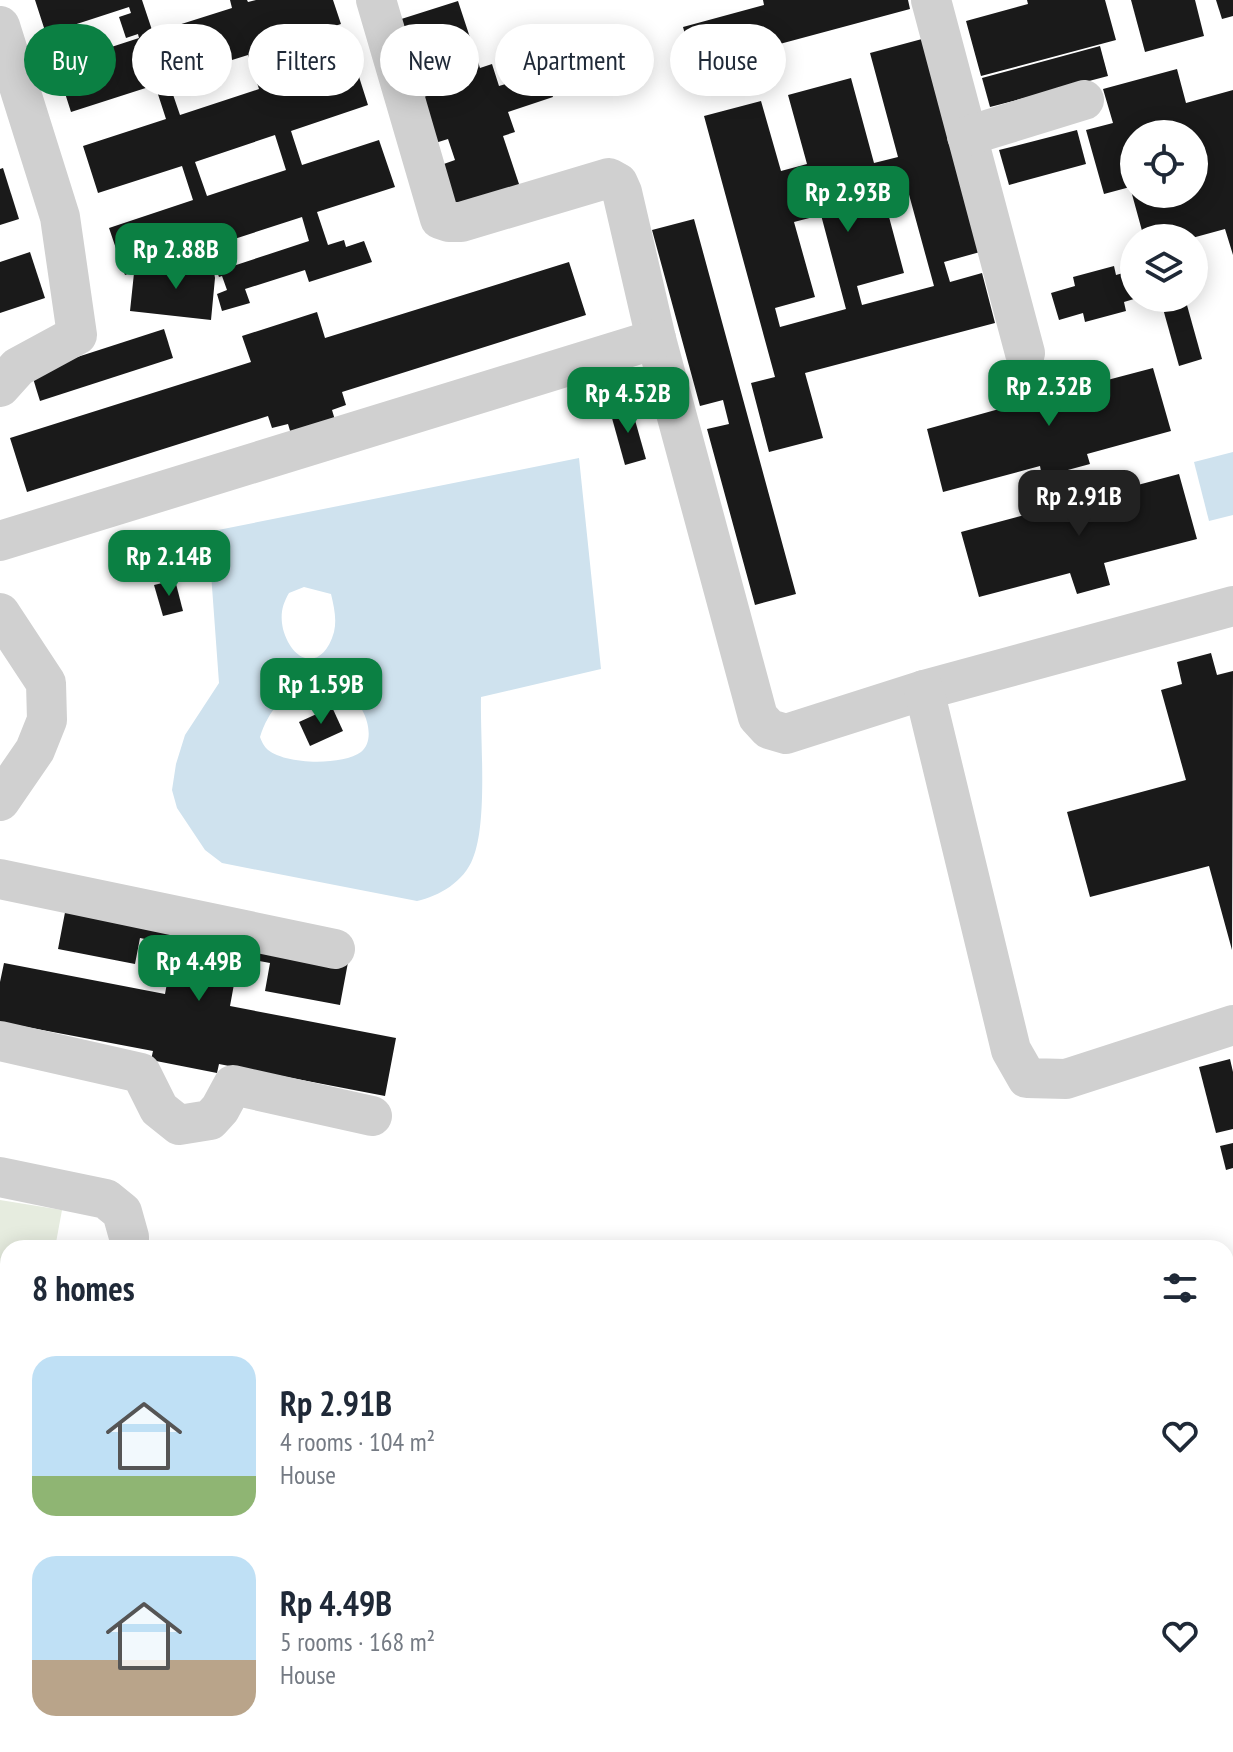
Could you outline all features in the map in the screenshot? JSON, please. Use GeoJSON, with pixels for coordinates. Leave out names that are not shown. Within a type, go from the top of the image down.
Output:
{"type":"FeatureCollection","features":[{"type":"Feature","properties":{"kind":"lane"},"geometry":{"type":"LineString","coordinates":[[376,0],[440,219],[461,222],[609,178],[618,183],[656,339],[758,717],[769,729],[786,734],[924,690],[1233,606]]}},
{"type":"Feature","properties":{"kind":"lane"},"geometry":{"type":"LineString","coordinates":[[931,0],[1025,353]]}},
{"type":"Feature","properties":{"kind":"lane"},"geometry":{"type":"LineString","coordinates":[[0,26],[60,217],[77,335],[18,367],[0,387]]}},
{"type":"Feature","properties":{"kind":"lane"},"geometry":{"type":"LineString","coordinates":[[967,136],[1084,100]]}},
{"type":"Feature","properties":{"kind":"lane"},"geometry":{"type":"LineString","coordinates":[[0,541],[656,339]]}},
{"type":"Feature","properties":{"kind":"lane"},"geometry":{"type":"LineString","coordinates":[[0,613],[46,683],[47,720],[35,750],[0,801]]}},
{"type":"Feature","properties":{"kind":"lane"},"geometry":{"type":"LineString","coordinates":[[924,690],[1011,1050],[1027,1078],[1066,1079],[1233,1025]]}},
{"type":"Feature","properties":{"kind":"lane"},"geometry":{"type":"LineString","coordinates":[[0,879],[335,949]]}},
{"type":"Feature","properties":{"kind":"lane"},"geometry":{"type":"LineString","coordinates":[[0,1041],[141,1073],[159,1109],[179,1125],[210,1120],[233,1085],[372,1116]]}},
{"type":"Feature","properties":{"kind":"lane"},"geometry":{"type":"LineString","coordinates":[[0,1177],[106,1199],[122,1212],[129,1240]]}},
{"type":"Feature","properties":{"kind":"shaded area"},"geometry":{"type":"Polygon","coordinates":[[[0,1200],[62,1210],[56,1240],[0,1240],[0,1200]]]}},
{"type":"Feature","properties":{"kind":"water"},"geometry":{"type":"Polygon","coordinates":[[[1233,452],[1233,515],[1209,521],[1194,462],[1233,452]]]}},
{"type":"Feature","properties":{"kind":"water"},"geometry":{"type":"Polygon","coordinates":[[[579,458],[601,669],[481,697],[482,802],[478,842],[469,867],[450,887],[417,901],[222,863],[205,850],[177,808],[172,790],[185,735],[219,683],[208,532],[579,458]],[[304,587],[289,593],[283,606],[282,619],[288,641],[294,650],[308,659],[316,658],[329,645],[335,618],[331,594],[304,587]],[[311,686],[292,693],[278,704],[260,737],[265,747],[285,758],[312,762],[340,760],[361,752],[366,746],[369,730],[359,704],[343,692],[311,686]]]}},
{"type":"Feature","properties":{"kind":"building"},"geometry":{"type":"Polygon","coordinates":[[[35,0],[142,0],[150,24],[132,24],[132,36],[126,38],[119,17],[131,13],[129,7],[77,24],[43,24],[35,0]]]}},
{"type":"Feature","properties":{"kind":"building"},"geometry":{"type":"Polygon","coordinates":[[[230,0],[333,0],[341,24],[248,24],[248,55],[232,60],[232,24],[181,24],[232,8],[230,0]]]}},
{"type":"Feature","properties":{"kind":"building"},"geometry":{"type":"Polygon","coordinates":[[[763,0],[908,0],[910,9],[786,42],[786,24],[694,24],[764,5],[763,0]]]}},
{"type":"Feature","properties":{"kind":"building"},"geometry":{"type":"Polygon","coordinates":[[[1027,0],[1105,0],[1116,40],[981,76],[966,21],[1028,4],[1027,0]]]}},
{"type":"Feature","properties":{"kind":"building"},"geometry":{"type":"Polygon","coordinates":[[[1131,0],[1195,0],[1204,36],[1145,52],[1131,0]]]}},
{"type":"Feature","properties":{"kind":"building"},"geometry":{"type":"Polygon","coordinates":[[[1216,0],[1233,0],[1233,16],[1222,19],[1216,0]]]}},
{"type":"Feature","properties":{"kind":"building"},"geometry":{"type":"Polygon","coordinates":[[[458,1],[466,24],[396,24],[395,21],[458,1]]]}},
{"type":"Feature","properties":{"kind":"building"},"geometry":{"type":"Polygon","coordinates":[[[922,39],[980,252],[944,262],[950,282],[982,273],[995,323],[805,373],[823,438],[769,452],[751,383],[775,377],[704,116],[761,101],[781,171],[807,164],[788,95],[851,78],[874,163],[898,157],[870,53],[922,39]],[[905,180],[881,187],[904,273],[857,286],[862,305],[934,286],[905,180]],[[821,215],[794,222],[815,297],[775,308],[780,327],[846,309],[821,215]]]}},
{"type":"Feature","properties":{"kind":"building"},"geometry":{"type":"Polygon","coordinates":[[[132,40],[132,92],[71,112],[66,96],[116,96],[116,45],[132,40]]]}},
{"type":"Feature","properties":{"kind":"building"},"geometry":{"type":"Polygon","coordinates":[[[1100,46],[1108,76],[990,107],[982,78],[1100,46]]]}},
{"type":"Feature","properties":{"kind":"building"},"geometry":{"type":"Polygon","coordinates":[[[492,64],[495,96],[553,97],[508,112],[515,132],[503,136],[520,187],[455,207],[441,165],[455,160],[448,139],[432,144],[417,99],[427,96],[479,96],[479,65],[480,68],[492,64]]]}},
{"type":"Feature","properties":{"kind":"building"},"geometry":{"type":"Polygon","coordinates":[[[1177,69],[1186,103],[1233,90],[1233,255],[1225,229],[1208,234],[1208,224],[1140,224],[1136,208],[1208,208],[1208,120],[1120,120],[1120,190],[1104,194],[1086,130],[1113,123],[1103,89],[1177,69]]]}},
{"type":"Feature","properties":{"kind":"building"},"geometry":{"type":"Polygon","coordinates":[[[364,92],[368,105],[291,131],[302,165],[379,140],[395,187],[317,212],[328,245],[344,240],[346,247],[364,241],[372,262],[309,282],[305,270],[245,289],[250,303],[222,311],[217,294],[227,290],[208,247],[125,275],[109,228],[193,200],[182,166],[98,193],[83,146],[166,119],[159,96],[173,96],[180,115],[248,93],[248,96],[364,96],[364,92]],[[275,135],[195,162],[207,196],[286,170],[275,135]],[[302,217],[222,243],[230,267],[309,241],[302,217]]]}},
{"type":"Feature","properties":{"kind":"building"},"geometry":{"type":"Polygon","coordinates":[[[1077,130],[1086,164],[1009,185],[999,150],[1077,130]]]}},
{"type":"Feature","properties":{"kind":"building"},"geometry":{"type":"Polygon","coordinates":[[[3,168],[19,219],[0,225],[0,169],[3,168]]]}},
{"type":"Feature","properties":{"kind":"building"},"geometry":{"type":"Polygon","coordinates":[[[694,219],[796,594],[755,605],[707,429],[729,424],[723,400],[700,406],[652,230],[694,219]]]}},
{"type":"Feature","properties":{"kind":"building"},"geometry":{"type":"Polygon","coordinates":[[[30,252],[45,298],[0,313],[0,262],[30,252]]]}},
{"type":"Feature","properties":{"kind":"building"},"geometry":{"type":"Polygon","coordinates":[[[175,261],[213,265],[215,278],[211,320],[130,311],[134,273],[142,270],[174,274],[175,261]]]}},
{"type":"Feature","properties":{"kind":"building"},"geometry":{"type":"Polygon","coordinates":[[[569,262],[586,315],[342,392],[346,405],[332,410],[335,420],[291,434],[288,424],[272,428],[268,416],[27,492],[10,438],[251,362],[242,336],[317,312],[325,338],[569,262]]]}},
{"type":"Feature","properties":{"kind":"building"},"geometry":{"type":"Polygon","coordinates":[[[1114,266],[1116,275],[1120,274],[1122,312],[1085,322],[1083,313],[1059,320],[1051,293],[1075,286],[1073,277],[1114,266]]]}},
{"type":"Feature","properties":{"kind":"building"},"geometry":{"type":"Polygon","coordinates":[[[1164,312],[1189,312],[1202,359],[1179,366],[1164,312]]]}},
{"type":"Feature","properties":{"kind":"building"},"geometry":{"type":"Polygon","coordinates":[[[164,329],[173,358],[40,401],[31,372],[164,329]]]}},
{"type":"Feature","properties":{"kind":"building"},"geometry":{"type":"Polygon","coordinates":[[[1071,368],[1077,388],[1153,368],[1171,431],[1087,454],[1090,464],[1042,477],[1040,466],[943,492],[927,429],[1021,403],[1015,383],[1071,368]]]}},
{"type":"Feature","properties":{"kind":"building"},"geometry":{"type":"Polygon","coordinates":[[[631,406],[646,459],[625,465],[610,411],[631,406]]]}},
{"type":"Feature","properties":{"kind":"building"},"geometry":{"type":"Polygon","coordinates":[[[1179,474],[1197,539],[1104,563],[1110,585],[1077,594],[1070,573],[979,597],[961,532],[1179,474]]]}},
{"type":"Feature","properties":{"kind":"building"},"geometry":{"type":"Polygon","coordinates":[[[175,580],[183,611],[163,616],[154,585],[175,580]]]}},
{"type":"Feature","properties":{"kind":"building"},"geometry":{"type":"Polygon","coordinates":[[[1211,653],[1217,675],[1233,671],[1232,950],[1209,866],[1090,897],[1067,812],[1186,780],[1161,690],[1182,684],[1177,662],[1211,653]]]}},
{"type":"Feature","properties":{"kind":"building"},"geometry":{"type":"Polygon","coordinates":[[[332,707],[343,731],[310,746],[299,722],[332,707]]]}},
{"type":"Feature","properties":{"kind":"building"},"geometry":{"type":"Polygon","coordinates":[[[67,902],[349,957],[340,1005],[265,991],[270,963],[239,957],[230,1006],[396,1038],[385,1096],[219,1064],[217,1073],[151,1060],[153,1051],[0,1022],[0,982],[4,963],[165,994],[174,945],[140,938],[135,964],[58,949],[67,902]]]}},
{"type":"Feature","properties":{"kind":"building"},"geometry":{"type":"Polygon","coordinates":[[[1230,1059],[1233,1072],[1233,1129],[1216,1133],[1199,1067],[1230,1059]]]}},
{"type":"Feature","properties":{"kind":"building"},"geometry":{"type":"Polygon","coordinates":[[[1233,1143],[1233,1168],[1226,1170],[1220,1146],[1233,1143]]]}}]}
